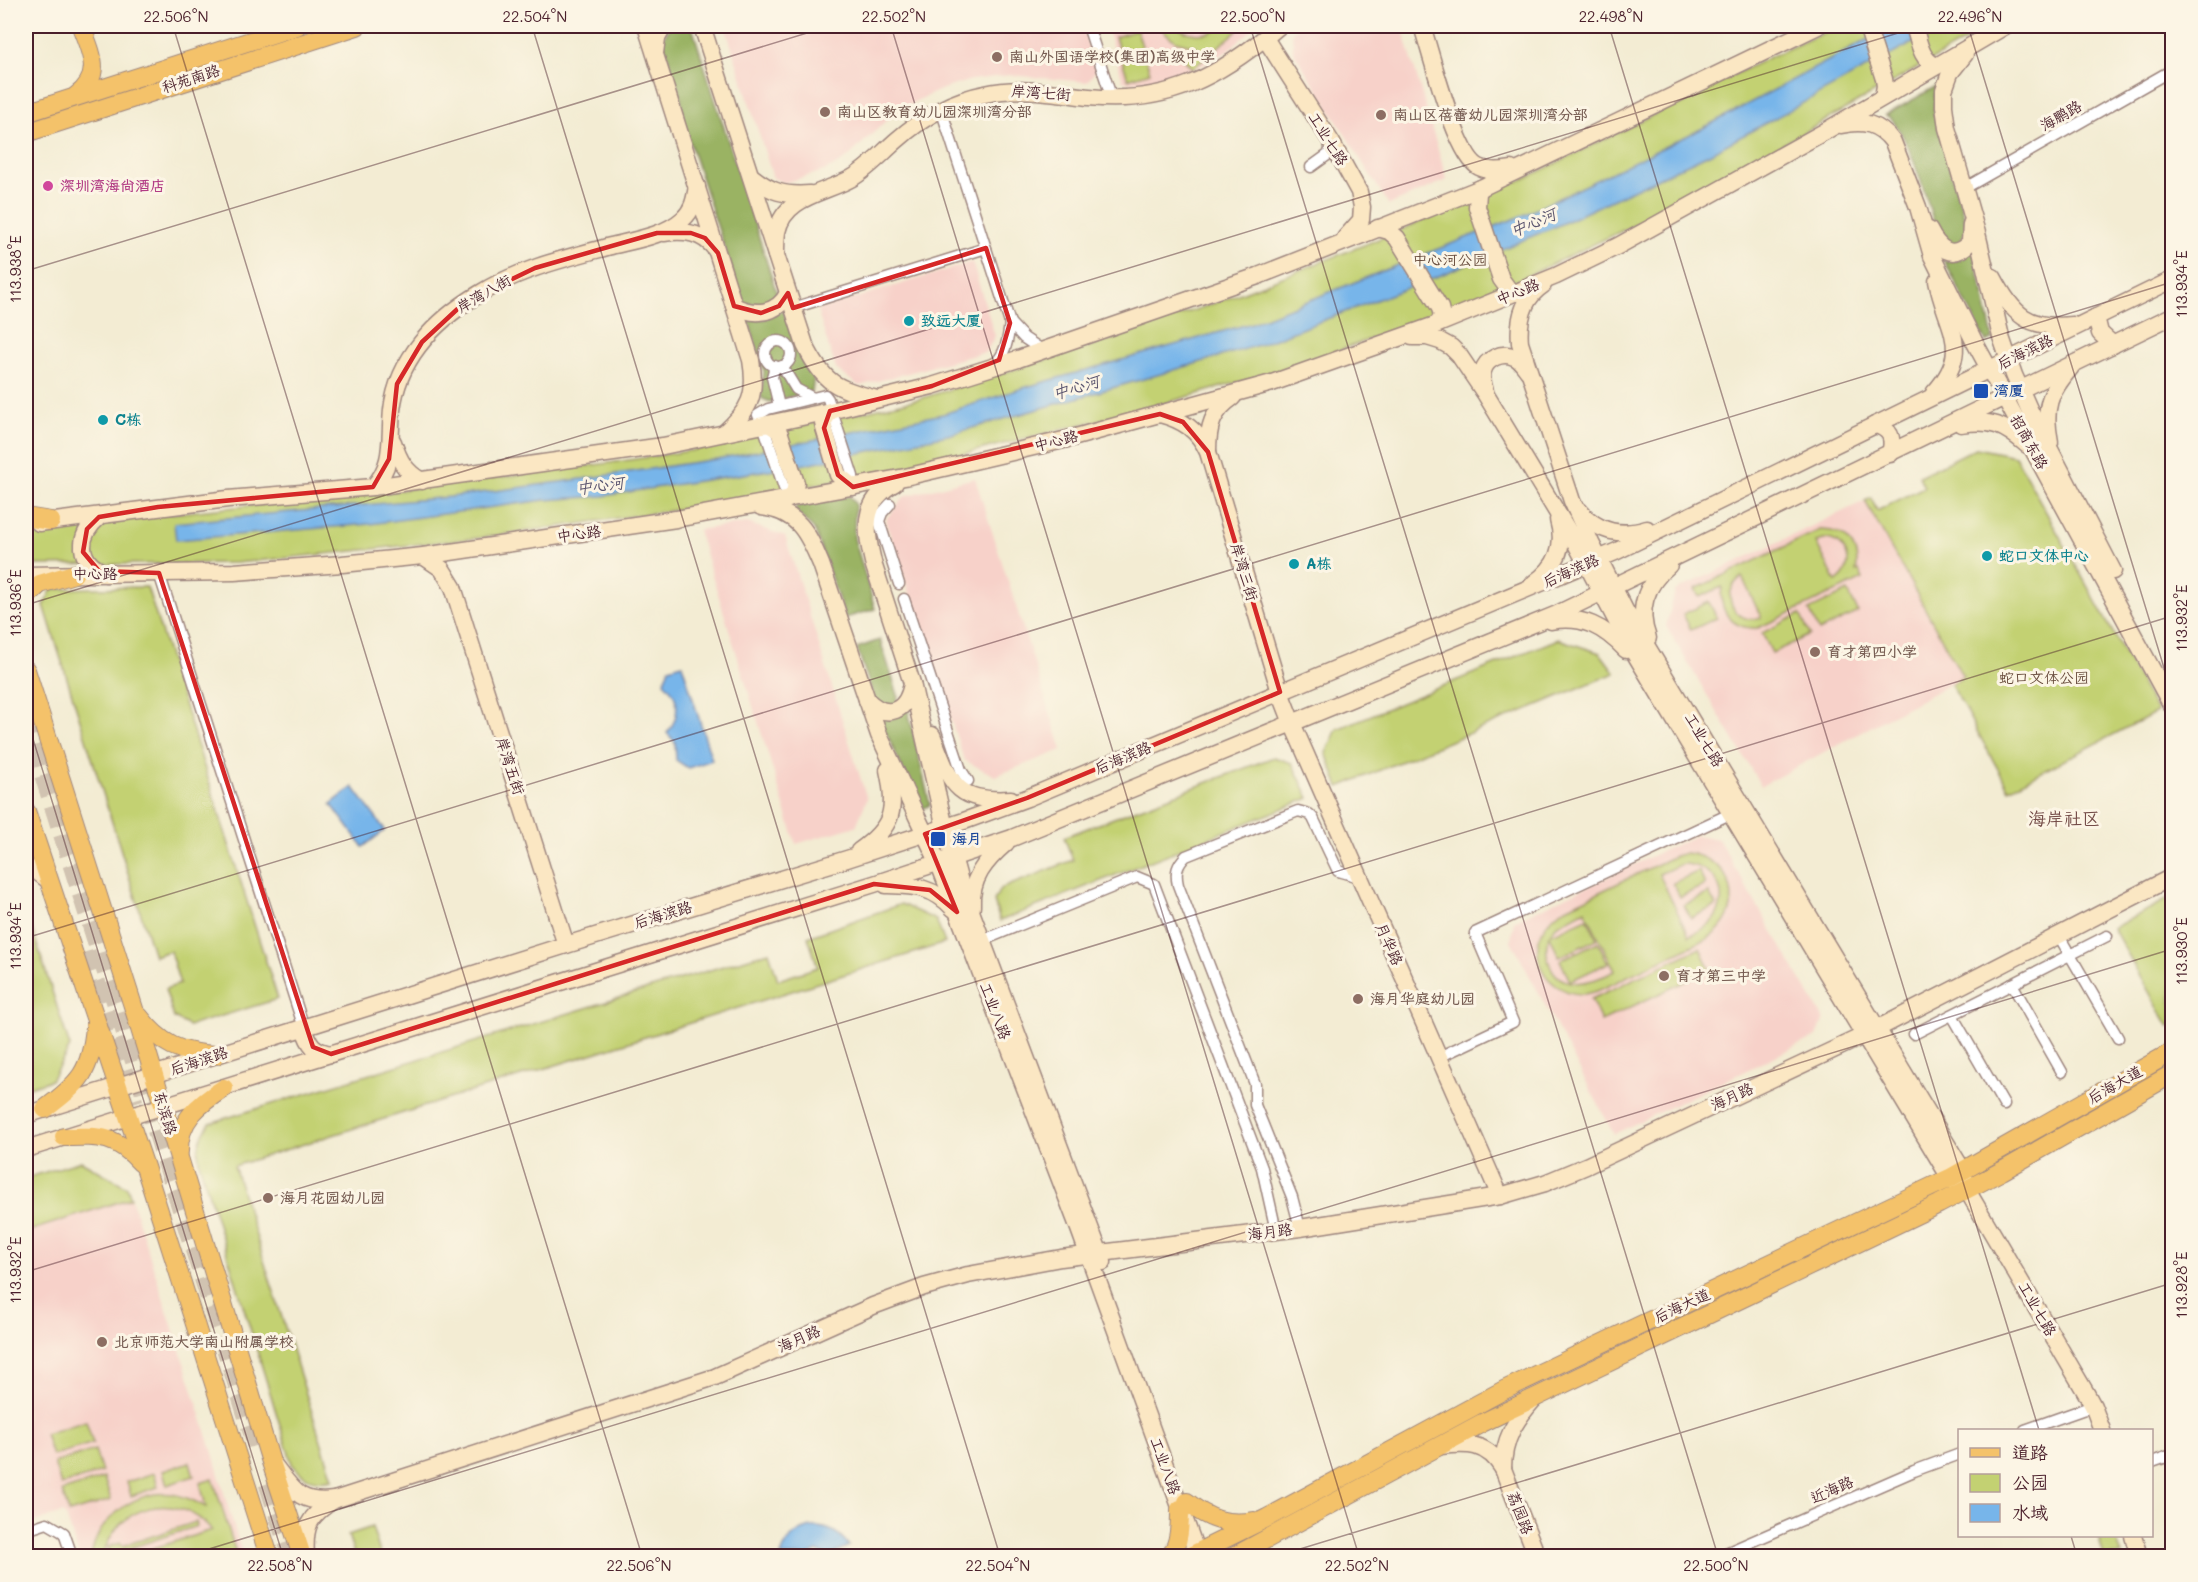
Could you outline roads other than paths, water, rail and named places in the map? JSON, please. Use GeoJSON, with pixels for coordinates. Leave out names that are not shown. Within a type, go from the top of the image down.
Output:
{"type":"FeatureCollection","features":[{"type":"Feature","properties":{"kind":"main road"},"geometry":{"type":"LineString","coordinates":[[74,97],[84,90],[93,72],[93,60],[81,26]]}},
{"type":"Feature","properties":{"kind":"main road","name":"科苑南路"},"geometry":{"type":"LineString","coordinates":[[26,113],[297,26]]}},
{"type":"Feature","properties":{"kind":"main road","name":"科苑南路"},"geometry":{"type":"LineString","coordinates":[[26,133],[357,26]]}},
{"type":"Feature","properties":{"kind":"main road"},"geometry":{"type":"LineString","coordinates":[[646,26],[751,360],[753,388],[747,410],[724,433]]}},
{"type":"Feature","properties":{"kind":"main road"},"geometry":{"type":"LineString","coordinates":[[655,53],[657,38],[664,26]]}},
{"type":"Feature","properties":{"kind":"main road"},"geometry":{"type":"LineString","coordinates":[[702,26],[805,345],[814,364],[825,378],[836,386],[878,400]]}},
{"type":"Feature","properties":{"kind":"main road","name":"岸湾七街"},"geometry":{"type":"LineString","coordinates":[[812,194],[835,186],[857,174],[907,131],[941,109],[963,100],[1002,91],[1042,92],[1112,99],[1157,95],[1190,86],[1221,70],[1279,26]]}},
{"type":"Feature","properties":{"kind":"main road"},"geometry":{"type":"LineString","coordinates":[[1422,26],[1458,138],[1467,156],[1478,167],[1488,170],[1521,168]]}},
{"type":"Feature","properties":{"kind":"main road"},"geometry":{"type":"LineString","coordinates":[[1867,26],[1884,80],[1883,97]]}},
{"type":"Feature","properties":{"kind":"main road"},"geometry":{"type":"LineString","coordinates":[[1914,26],[1930,62]]}},
{"type":"Feature","properties":{"kind":"main road","name":"中心路"},"geometry":{"type":"LineString","coordinates":[[26,575],[234,572],[423,556],[478,548],[751,506],[789,490],[848,479],[905,477],[1072,438],[1240,392],[1405,336],[1439,316],[1516,293],[1556,276],[1646,231],[1824,132],[1883,97],[1930,62],[1979,41],[2005,26]]}},
{"type":"Feature","properties":{"kind":"main road"},"geometry":{"type":"LineString","coordinates":[[26,524],[99,517],[228,499],[422,481],[663,446],[724,433],[771,428],[932,386],[1258,276],[1481,188],[1812,28]]}},
{"type":"Feature","properties":{"kind":"main road","name":"工业七路"},"geometry":{"type":"LineString","coordinates":[[1265,38],[1332,143],[1354,183],[1362,207],[1361,220],[1341,242]]}},
{"type":"Feature","properties":{"kind":"main road","name":"招商东路"},"geometry":{"type":"LineString","coordinates":[[1979,41],[1960,59],[1950,74],[1944,90],[1944,106],[1947,128],[1967,195],[2008,360],[2013,394],[2037,455],[2172,706]]}},
{"type":"Feature","properties":{"kind":"main road","name":"招商东路"},"geometry":{"type":"LineString","coordinates":[[1824,132],[1842,125],[1866,122],[1877,126],[1887,134],[1898,153],[1918,207],[1932,256],[1990,369],[2013,394],[2054,458],[2172,683]]}},
{"type":"Feature","properties":{"kind":"main road"},"geometry":{"type":"LineString","coordinates":[[751,175],[766,188],[777,192],[797,195],[812,194]]}},
{"type":"Feature","properties":{"kind":"main road"},"geometry":{"type":"LineString","coordinates":[[657,233],[676,224],[689,212],[694,204],[697,186]]}},
{"type":"Feature","properties":{"kind":"main road"},"geometry":{"type":"LineString","coordinates":[[1481,188],[1477,207],[1501,279],[1504,285],[1516,293]]}},
{"type":"Feature","properties":{"kind":"main road"},"geometry":{"type":"LineString","coordinates":[[776,255],[777,230],[786,214],[798,202],[812,194]]}},
{"type":"Feature","properties":{"kind":"main road"},"geometry":{"type":"LineString","coordinates":[[1918,207],[1939,247],[1956,251],[1966,246],[1972,237],[1967,195]]}},
{"type":"Feature","properties":{"kind":"main road"},"geometry":{"type":"LineString","coordinates":[[1378,228],[1389,231],[1397,238],[1439,316]]}},
{"type":"Feature","properties":{"kind":"main road"},"geometry":{"type":"LineString","coordinates":[[657,233],[683,232],[698,235],[711,243],[718,253]]}},
{"type":"Feature","properties":{"kind":"main road","name":"岸湾八街"},"geometry":{"type":"LineString","coordinates":[[373,487],[386,468],[394,397],[400,379],[411,356],[436,326],[465,302],[494,285],[525,272],[657,233]]}},
{"type":"Feature","properties":{"kind":"main road"},"geometry":{"type":"LineString","coordinates":[[1930,398],[1952,369],[1956,350],[1939,291],[1932,256]]}},
{"type":"Feature","properties":{"kind":"main road"},"geometry":{"type":"LineString","coordinates":[[1984,261],[2011,307],[2022,317],[2032,323],[2045,326],[2089,320],[2113,345]]}},
{"type":"Feature","properties":{"kind":"main road","name":"工业七路"},"geometry":{"type":"LineString","coordinates":[[1556,276],[1538,288],[1530,297],[1520,319],[1520,343],[1593,562],[1607,591],[1654,672],[1967,1190],[2094,1407],[2101,1429]]}},
{"type":"Feature","properties":{"kind":"main road","name":"后海滨路"},"geometry":{"type":"LineString","coordinates":[[26,1115],[945,828],[1027,798],[1593,562],[2172,280]]}},
{"type":"Feature","properties":{"kind":"main road"},"geometry":{"type":"LineString","coordinates":[[735,306],[752,313],[761,313],[790,300]]}},
{"type":"Feature","properties":{"kind":"main road"},"geometry":{"type":"LineString","coordinates":[[26,1149],[874,884],[1012,838],[1530,626],[1607,591],[2172,316]]}},
{"type":"Feature","properties":{"kind":"main road","name":"工业七路"},"geometry":{"type":"LineString","coordinates":[[1405,336],[1427,337],[1440,341],[1459,355],[1593,562]]}},
{"type":"Feature","properties":{"kind":"main road"},"geometry":{"type":"LineString","coordinates":[[1486,395],[1482,379],[1483,369],[1489,361],[1508,354],[1517,358],[1528,371]]}},
{"type":"Feature","properties":{"kind":"main road"},"geometry":{"type":"LineString","coordinates":[[2054,458],[2047,423],[2048,401],[2073,364]]}},
{"type":"Feature","properties":{"kind":"main road"},"geometry":{"type":"LineString","coordinates":[[1208,452],[1208,434],[1214,415],[1220,406],[1240,392]]}},
{"type":"Feature","properties":{"kind":"main road"},"geometry":{"type":"LineString","coordinates":[[831,411],[823,423],[824,428],[848,479]]}},
{"type":"Feature","properties":{"kind":"main road"},"geometry":{"type":"LineString","coordinates":[[1160,414],[1173,417],[1191,428],[1204,443],[1208,452]]}},
{"type":"Feature","properties":{"kind":"main road"},"geometry":{"type":"LineString","coordinates":[[1946,426],[1978,422],[1996,423],[2015,435],[2037,455]]}},
{"type":"Feature","properties":{"kind":"main road"},"geometry":{"type":"LineString","coordinates":[[1875,425],[1886,429],[1889,433],[1892,442],[1890,454]]}},
{"type":"Feature","properties":{"kind":"main road"},"geometry":{"type":"LineString","coordinates":[[771,428],[789,490]]}},
{"type":"Feature","properties":{"kind":"main road"},"geometry":{"type":"LineString","coordinates":[[391,439],[402,465],[422,481]]}},
{"type":"Feature","properties":{"kind":"main road","name":"岸湾三街"},"geometry":{"type":"LineString","coordinates":[[1208,452],[1280,692]]}},
{"type":"Feature","properties":{"kind":"main road","name":"工业八路"},"geometry":{"type":"LineString","coordinates":[[905,477],[878,494],[868,516],[868,531],[874,566],[912,683],[945,828],[946,861],[957,912],[1094,1254]]}},
{"type":"Feature","properties":{"kind":"main road"},"geometry":{"type":"LineString","coordinates":[[1515,596],[1538,580],[1550,569],[1558,557],[1562,543],[1560,528],[1546,492]]}},
{"type":"Feature","properties":{"kind":"main road"},"geometry":{"type":"LineString","coordinates":[[1572,501],[1593,524],[1614,532],[1640,531],[1680,520]]}},
{"type":"Feature","properties":{"kind":"main road"},"geometry":{"type":"LineString","coordinates":[[1714,503],[1710,517],[1712,523],[1716,528],[1727,532]]}},
{"type":"Feature","properties":{"kind":"main road","name":"工业八路"},"geometry":{"type":"LineString","coordinates":[[751,506],[777,509],[790,515],[803,528],[822,564],[879,735],[925,834],[946,861],[974,920],[1200,1554]]}},
{"type":"Feature","properties":{"kind":"main road"},"geometry":{"type":"LineString","coordinates":[[26,517],[51,521]]}},
{"type":"Feature","properties":{"kind":"main road"},"geometry":{"type":"LineString","coordinates":[[99,517],[87,529],[82,544],[86,559],[92,566],[106,574]]}},
{"type":"Feature","properties":{"kind":"main road"},"geometry":{"type":"LineString","coordinates":[[453,587],[456,568],[461,560],[478,548]]}},
{"type":"Feature","properties":{"kind":"main road"},"geometry":{"type":"LineString","coordinates":[[1654,672],[1643,621],[1644,597],[1664,570],[1685,553]]}},
{"type":"Feature","properties":{"kind":"main road"},"geometry":{"type":"LineString","coordinates":[[423,556],[442,569],[453,587]]}},
{"type":"Feature","properties":{"kind":"main road"},"geometry":{"type":"LineString","coordinates":[[26,597],[40,584],[74,574]]}},
{"type":"Feature","properties":{"kind":"main road","name":"岸湾五街"},"geometry":{"type":"LineString","coordinates":[[453,587],[566,945]]}},
{"type":"Feature","properties":{"kind":"main road"},"geometry":{"type":"LineString","coordinates":[[1530,626],[1570,618],[1594,624],[1654,672]]}},
{"type":"Feature","properties":{"kind":"main road","name":"东滨路"},"geometry":{"type":"LineString","coordinates":[[26,670],[134,1009],[271,1462],[304,1557]]}},
{"type":"Feature","properties":{"kind":"main road"},"geometry":{"type":"LineString","coordinates":[[867,700],[880,711],[896,710],[907,700],[912,683]]}},
{"type":"Feature","properties":{"kind":"main road"},"geometry":{"type":"LineString","coordinates":[[912,683],[948,775],[962,792],[986,800],[1027,798]]}},
{"type":"Feature","properties":{"kind":"main road","name":"月华路"},"geometry":{"type":"LineString","coordinates":[[1280,692],[1500,1196]]}},
{"type":"Feature","properties":{"kind":"main road"},"geometry":{"type":"LineString","coordinates":[[847,859],[878,836],[890,819],[892,788],[879,735]]}},
{"type":"Feature","properties":{"kind":"main road"},"geometry":{"type":"LineString","coordinates":[[26,811],[145,1167],[269,1557]]}},
{"type":"Feature","properties":{"kind":"main road"},"geometry":{"type":"LineString","coordinates":[[974,920],[972,894],[977,876],[992,855],[1012,838]]}},
{"type":"Feature","properties":{"kind":"main road"},"geometry":{"type":"LineString","coordinates":[[26,867],[48,880]]}},
{"type":"Feature","properties":{"kind":"main road","name":"海月路"},"geometry":{"type":"LineString","coordinates":[[334,1500],[715,1377],[873,1306],[924,1287],[968,1275],[1094,1254],[1276,1232],[1500,1196],[1566,1175],[1871,1031],[2172,877]]}},
{"type":"Feature","properties":{"kind":"main road"},"geometry":{"type":"LineString","coordinates":[[874,884],[930,890],[942,897],[957,912]]}},
{"type":"Feature","properties":{"kind":"main road"},"geometry":{"type":"LineString","coordinates":[[134,1009],[150,1030],[168,1045],[190,1052],[216,1055]]}},
{"type":"Feature","properties":{"kind":"main road"},"geometry":{"type":"LineString","coordinates":[[45,1109],[71,1089],[86,1070],[92,1049],[96,1019]]}},
{"type":"Feature","properties":{"kind":"main road"},"geometry":{"type":"LineString","coordinates":[[304,1028],[312,1047],[320,1052],[331,1054]]}},
{"type":"Feature","properties":{"kind":"main road","name":"后海大道"},"geometry":{"type":"LineString","coordinates":[[1200,1554],[1504,1390],[1957,1174],[2172,1052]]}},
{"type":"Feature","properties":{"kind":"main road","name":"后海大道"},"geometry":{"type":"LineString","coordinates":[[1235,1557],[1537,1396],[1967,1190],[2172,1074]]}},
{"type":"Feature","properties":{"kind":"main road"},"geometry":{"type":"LineString","coordinates":[[179,1160],[181,1134],[190,1113],[224,1088]]}},
{"type":"Feature","properties":{"kind":"main road"},"geometry":{"type":"LineString","coordinates":[[64,1137],[97,1136],[116,1142],[131,1152],[145,1167]]}},
{"type":"Feature","properties":{"kind":"main road"},"geometry":{"type":"LineString","coordinates":[[1503,1469],[1504,1451],[1510,1432],[1525,1409],[1537,1396]]}},
{"type":"Feature","properties":{"kind":"main road","name":"荔园路"},"geometry":{"type":"LineString","coordinates":[[1440,1446],[1470,1444],[1480,1447],[1495,1457],[1503,1469],[1537,1557]]}},
{"type":"Feature","properties":{"kind":"main road"},"geometry":{"type":"LineString","coordinates":[[271,1462],[292,1488],[306,1498],[318,1502],[334,1500]]}},
{"type":"Feature","properties":{"kind":"main road"},"geometry":{"type":"LineString","coordinates":[[304,1557],[308,1526],[321,1508],[334,1500]]}},
{"type":"Feature","properties":{"kind":"main road"},"geometry":{"type":"LineString","coordinates":[[1170,1557],[1175,1547],[1183,1505],[1209,1518],[1229,1523],[1268,1518]]}},
{"type":"Feature","properties":{"kind":"main road"},"geometry":{"type":"LineString","coordinates":[[2133,1537],[2139,1557]]}},
{"type":"Feature","properties":{"kind":"main road"},"geometry":{"type":"LineString","coordinates":[[1247,1557],[1260,1543]]}},
{"type":"Feature","properties":{"kind":"street"},"geometry":{"type":"LineString","coordinates":[[1088,26],[1112,99]]}},
{"type":"Feature","properties":{"kind":"street","name":"海鹏路"},"geometry":{"type":"LineString","coordinates":[[1967,195],[2172,70]]}},
{"type":"Feature","properties":{"kind":"street"},"geometry":{"type":"LineString","coordinates":[[941,109],[1010,323],[1007,346],[992,367]]}},
{"type":"Feature","properties":{"kind":"street"},"geometry":{"type":"LineString","coordinates":[[1311,167],[1329,154],[1332,143]]}},
{"type":"Feature","properties":{"kind":"street"},"geometry":{"type":"LineString","coordinates":[[790,300],[986,248]]}},
{"type":"Feature","properties":{"kind":"street"},"geometry":{"type":"LineString","coordinates":[[1010,323],[1024,338],[1042,350]]}},
{"type":"Feature","properties":{"kind":"street"},"geometry":{"type":"LineString","coordinates":[[779,406],[772,377],[778,366],[796,389],[814,398]]}},
{"type":"Feature","properties":{"kind":"street"},"geometry":{"type":"LineString","coordinates":[[771,428],[758,415],[768,409],[825,395],[828,399],[848,479]]}},
{"type":"Feature","properties":{"kind":"street"},"geometry":{"type":"LineString","coordinates":[[891,504],[882,513],[879,521],[899,584]]}},
{"type":"Feature","properties":{"kind":"street"},"geometry":{"type":"LineString","coordinates":[[159,573],[304,1028]]}},
{"type":"Feature","properties":{"kind":"street"},"geometry":{"type":"LineString","coordinates":[[904,599],[960,770],[968,781]]}},
{"type":"Feature","properties":{"kind":"street"},"geometry":{"type":"LineString","coordinates":[[1439,1057],[1513,1022],[1476,933],[1738,810]]}},
{"type":"Feature","properties":{"kind":"street"},"geometry":{"type":"LineString","coordinates":[[1300,1228],[1292,1197],[1255,1105],[1256,1084],[1178,885],[1177,870],[1186,856],[1298,811],[1313,818],[1338,871],[1359,877]]}},
{"type":"Feature","properties":{"kind":"street"},"geometry":{"type":"LineString","coordinates":[[981,941],[1137,877],[1154,884],[1262,1168],[1276,1232]]}},
{"type":"Feature","properties":{"kind":"street"},"geometry":{"type":"LineString","coordinates":[[2059,936],[2118,1038]]}},
{"type":"Feature","properties":{"kind":"street"},"geometry":{"type":"LineString","coordinates":[[1914,1034],[2107,936]]}},
{"type":"Feature","properties":{"kind":"street"},"geometry":{"type":"LineString","coordinates":[[2012,984],[2062,1072]]}},
{"type":"Feature","properties":{"kind":"street"},"geometry":{"type":"LineString","coordinates":[[1952,1015],[2004,1105]]}},
{"type":"Feature","properties":{"kind":"street"},"geometry":{"type":"LineString","coordinates":[[2031,1429],[2094,1407]]}},
{"type":"Feature","properties":{"kind":"street","name":"近海路"},"geometry":{"type":"LineString","coordinates":[[1719,1557],[1905,1475],[1958,1454]]}},
{"type":"Feature","properties":{"kind":"street"},"geometry":{"type":"LineString","coordinates":[[2153,1461],[2172,1455]]}},
{"type":"Feature","properties":{"kind":"street"},"geometry":{"type":"LineString","coordinates":[[26,1530],[46,1523],[64,1533],[72,1557]]}},
{"type":"Feature","properties":{"kind":"water","name":"中心河"},"geometry":{"type":"Polygon","coordinates":[[[1893,26],[1944,26],[1711,153],[1559,225],[1441,275],[1262,344],[948,435],[801,465],[603,496],[545,500],[370,524],[176,540],[174,523],[450,497],[596,477],[717,459],[943,414],[1023,388],[1252,323],[1526,214],[1703,128],[1893,26]]]}},
{"type":"Feature","properties":{"kind":"water"},"geometry":{"type":"Polygon","coordinates":[[[682,664],[712,760],[688,768],[676,760],[675,742],[667,733],[675,720],[677,706],[673,693],[664,682],[669,668],[682,664]]]}},
{"type":"Feature","properties":{"kind":"water"},"geometry":{"type":"Polygon","coordinates":[[[353,787],[385,830],[363,847],[331,804],[353,787]]]}},
{"type":"Feature","properties":{"kind":"water"},"geometry":{"type":"Polygon","coordinates":[[[811,1527],[833,1531],[849,1546],[828,1556],[817,1551],[807,1556],[781,1556],[792,1537],[811,1527]]]}},
{"type":"Feature","properties":{"kind":"tunnel"},"geometry":{"type":"LineString","coordinates":[[26,716],[258,1447]]}},
{"type":"Feature","properties":{"kind":"tunnel"},"geometry":{"type":"LineString","coordinates":[[86,952],[133,1103]]}},
{"type":"Feature","properties":{"kind":"tunnel"},"geometry":{"type":"LineString","coordinates":[[269,1483],[292,1556]]}},
{"type":"Feature","properties":{"kind":"place","name":"南山外国语学校(集团)高级中学"},"geometry":{"type":"Point","coordinates":[997,57]}},
{"type":"Feature","properties":{"kind":"place","name":"南山区教育幼儿园深圳湾分部"},"geometry":{"type":"Point","coordinates":[825,112]}},
{"type":"Feature","properties":{"kind":"place","name":"南山区蓓蕾幼儿园深圳湾分部"},"geometry":{"type":"Point","coordinates":[1381,115]}},
{"type":"Feature","properties":{"kind":"place","name":"深圳湾海尚酒店"},"geometry":{"type":"Point","coordinates":[48,186]}},
{"type":"Feature","properties":{"kind":"place","name":"致远大厦"},"geometry":{"type":"Point","coordinates":[909,321]}},
{"type":"Feature","properties":{"kind":"place","name":"湾厦"},"geometry":{"type":"Point","coordinates":[1981,391]}},
{"type":"Feature","properties":{"kind":"place","name":"C栋"},"geometry":{"type":"Point","coordinates":[103,420]}},
{"type":"Feature","properties":{"kind":"place","name":"蛇口文体中心"},"geometry":{"type":"Point","coordinates":[1987,556]}},
{"type":"Feature","properties":{"kind":"place","name":"A栋"},"geometry":{"type":"Point","coordinates":[1294,564]}},
{"type":"Feature","properties":{"kind":"place","name":"育才第四小学"},"geometry":{"type":"Point","coordinates":[1815,652]}},
{"type":"Feature","properties":{"kind":"place","name":"海月"},"geometry":{"type":"Point","coordinates":[938,839]}},
{"type":"Feature","properties":{"kind":"place","name":"育才第三中学"},"geometry":{"type":"Point","coordinates":[1664,976]}},
{"type":"Feature","properties":{"kind":"place","name":"海月华庭幼儿园"},"geometry":{"type":"Point","coordinates":[1358,999]}},
{"type":"Feature","properties":{"kind":"place","name":"海月花园幼儿园"},"geometry":{"type":"Point","coordinates":[268,1198]}},
{"type":"Feature","properties":{"kind":"place","name":"北京师范大学南山附属学校"},"geometry":{"type":"Point","coordinates":[102,1342]}},
{"type":"Feature","properties":{"kind":"district","name":"海岸社区"},"geometry":{"type":"Point","coordinates":[2064,819]}},
{"type":"Feature","properties":{"kind":"park label","name":"中心河公园"},"geometry":{"type":"Point","coordinates":[1450,260]}},
{"type":"Feature","properties":{"kind":"park label","name":"蛇口文体公园"},"geometry":{"type":"Point","coordinates":[2044,678]}}]}
